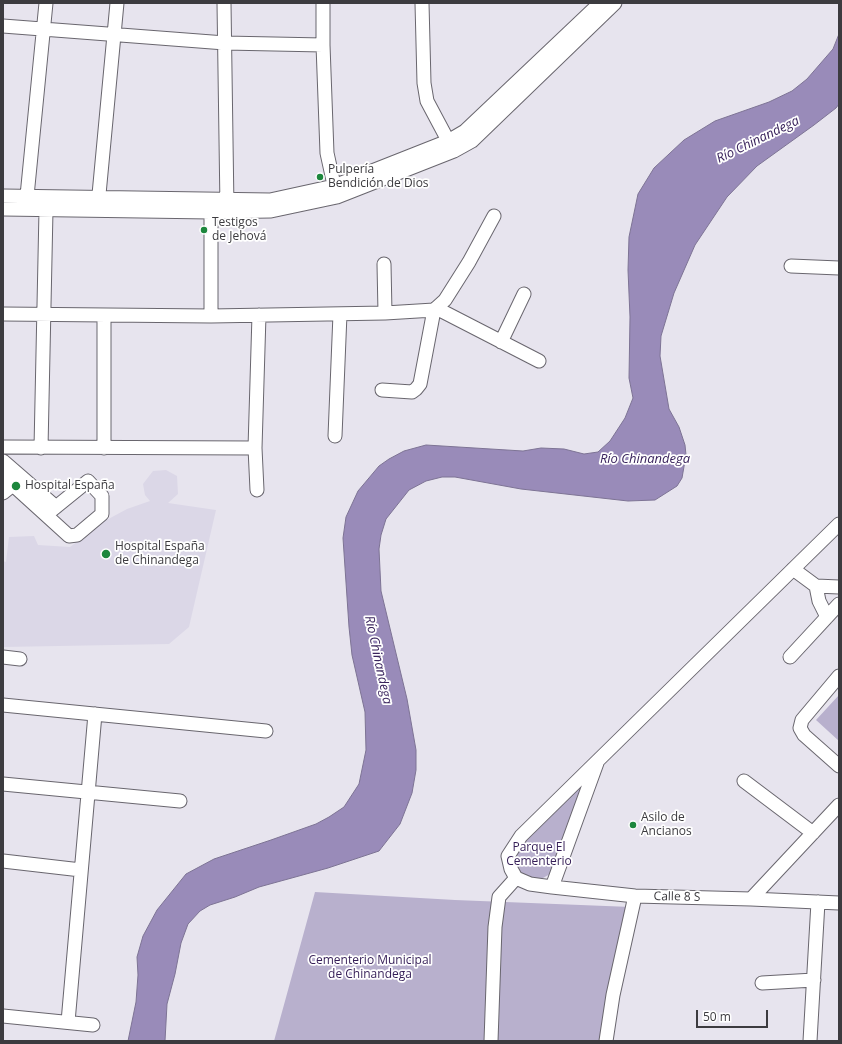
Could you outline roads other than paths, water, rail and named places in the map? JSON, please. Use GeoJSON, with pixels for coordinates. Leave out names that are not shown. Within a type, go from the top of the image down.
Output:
{"type":"FeatureCollection","features":[{"type":"Feature","properties":{"kind":"street"},"geometry":{"type":"LineString","coordinates":[[27,196],[46,3]]}},
{"type":"Feature","properties":{"kind":"street"},"geometry":{"type":"LineString","coordinates":[[98,211],[98,197],[117,3]]}},
{"type":"Feature","properties":{"kind":"street"},"geometry":{"type":"LineString","coordinates":[[224,3],[227,205]]}},
{"type":"Feature","properties":{"kind":"street"},"geometry":{"type":"LineString","coordinates":[[323,3],[327,153],[336,191]]}},
{"type":"Feature","properties":{"kind":"street"},"geometry":{"type":"LineString","coordinates":[[422,3],[424,83],[428,101],[451,146]]}},
{"type":"Feature","properties":{"kind":"street"},"geometry":{"type":"LineString","coordinates":[[451,146],[600,3]]}},
{"type":"Feature","properties":{"kind":"street"},"geometry":{"type":"LineString","coordinates":[[3,209],[98,211],[211,206],[336,191],[451,146],[472,141],[615,3]]}},
{"type":"Feature","properties":{"kind":"street"},"geometry":{"type":"LineString","coordinates":[[3,26],[225,43],[323,46]]}},
{"type":"Feature","properties":{"kind":"street"},"geometry":{"type":"LineString","coordinates":[[3,196],[98,197],[211,206]]}},
{"type":"Feature","properties":{"kind":"street"},"geometry":{"type":"LineString","coordinates":[[211,206],[211,316]]}},
{"type":"Feature","properties":{"kind":"street"},"geometry":{"type":"LineString","coordinates":[[41,448],[46,210]]}},
{"type":"Feature","properties":{"kind":"street"},"geometry":{"type":"LineString","coordinates":[[382,390],[412,392],[420,384],[435,309],[445,300],[469,262],[494,216]]}},
{"type":"Feature","properties":{"kind":"street"},"geometry":{"type":"LineString","coordinates":[[384,264],[385,313]]}},
{"type":"Feature","properties":{"kind":"street"},"geometry":{"type":"LineString","coordinates":[[792,266],[839,268]]}},
{"type":"Feature","properties":{"kind":"street"},"geometry":{"type":"LineString","coordinates":[[501,342],[524,294]]}},
{"type":"Feature","properties":{"kind":"street"},"geometry":{"type":"LineString","coordinates":[[3,314],[211,316],[385,313],[435,309],[539,361]]}},
{"type":"Feature","properties":{"kind":"street"},"geometry":{"type":"LineString","coordinates":[[335,436],[340,314]]}},
{"type":"Feature","properties":{"kind":"street"},"geometry":{"type":"LineString","coordinates":[[257,490],[254,448],[259,315]]}},
{"type":"Feature","properties":{"kind":"street"},"geometry":{"type":"LineString","coordinates":[[104,316],[104,448]]}},
{"type":"Feature","properties":{"kind":"street"},"geometry":{"type":"LineString","coordinates":[[3,448],[254,448]]}},
{"type":"Feature","properties":{"kind":"street"},"geometry":{"type":"LineString","coordinates":[[3,461],[51,511],[69,536],[77,535],[102,514],[102,496],[88,481],[51,511]]}},
{"type":"Feature","properties":{"kind":"street"},"geometry":{"type":"LineString","coordinates":[[3,476],[8,489],[51,511]]}},
{"type":"Feature","properties":{"kind":"street"},"geometry":{"type":"LineString","coordinates":[[491,1041],[495,927],[499,897],[516,878],[511,869],[508,856],[521,836],[839,524]]}},
{"type":"Feature","properties":{"kind":"street"},"geometry":{"type":"LineString","coordinates":[[792,569],[816,586],[839,587]]}},
{"type":"Feature","properties":{"kind":"street"},"geometry":{"type":"LineString","coordinates":[[816,586],[819,602],[827,618]]}},
{"type":"Feature","properties":{"kind":"street"},"geometry":{"type":"LineString","coordinates":[[790,657],[839,604]]}},
{"type":"Feature","properties":{"kind":"street"},"geometry":{"type":"LineString","coordinates":[[3,657],[20,659]]}},
{"type":"Feature","properties":{"kind":"street"},"geometry":{"type":"LineString","coordinates":[[839,676],[802,720],[800,728],[804,735],[839,766]]}},
{"type":"Feature","properties":{"kind":"street"},"geometry":{"type":"LineString","coordinates":[[3,705],[266,731]]}},
{"type":"Feature","properties":{"kind":"street"},"geometry":{"type":"LineString","coordinates":[[68,1022],[95,714]]}},
{"type":"Feature","properties":{"kind":"street"},"geometry":{"type":"LineString","coordinates":[[552,887],[598,759]]}},
{"type":"Feature","properties":{"kind":"street"},"geometry":{"type":"LineString","coordinates":[[744,781],[813,833]]}},
{"type":"Feature","properties":{"kind":"street"},"geometry":{"type":"LineString","coordinates":[[3,784],[180,801]]}},
{"type":"Feature","properties":{"kind":"street"},"geometry":{"type":"LineString","coordinates":[[751,899],[839,805]]}},
{"type":"Feature","properties":{"kind":"street"},"geometry":{"type":"LineString","coordinates":[[3,861],[81,870]]}},
{"type":"Feature","properties":{"kind":"street","name":"Calle 8 S"},"geometry":{"type":"LineString","coordinates":[[516,878],[530,884],[635,896],[818,902],[837,900]]}},
{"type":"Feature","properties":{"kind":"street"},"geometry":{"type":"LineString","coordinates":[[606,1041],[613,995],[635,896]]}},
{"type":"Feature","properties":{"kind":"street"},"geometry":{"type":"LineString","coordinates":[[810,1041],[818,902]]}},
{"type":"Feature","properties":{"kind":"street"},"geometry":{"type":"LineString","coordinates":[[762,983],[814,980]]}},
{"type":"Feature","properties":{"kind":"street"},"geometry":{"type":"LineString","coordinates":[[3,1016],[93,1025]]}},
{"type":"Feature","properties":{"kind":"water","name":"Río Chinandega"},"geometry":{"type":"Polygon","coordinates":[[[839,34],[839,104],[814,125],[757,166],[727,197],[695,245],[674,293],[661,336],[660,356],[669,409],[679,427],[685,445],[686,455],[682,478],[677,486],[655,500],[628,501],[521,489],[455,477],[442,477],[426,481],[409,490],[386,519],[381,535],[379,549],[381,591],[407,699],[416,750],[416,770],[412,793],[400,824],[379,851],[328,868],[259,887],[210,905],[200,911],[188,924],[181,943],[167,1004],[165,1041],[128,1041],[136,1002],[138,975],[137,957],[143,936],[157,910],[186,874],[214,859],[316,824],[344,807],[359,784],[366,750],[365,712],[352,655],[343,538],[346,517],[358,491],[379,466],[389,459],[404,451],[426,445],[523,451],[541,448],[564,449],[584,454],[598,452],[610,441],[625,418],[633,398],[629,378],[630,317],[628,270],[629,237],[638,194],[654,168],[684,140],[715,121],[769,102],[792,91],[807,79],[833,49],[839,34]]]}},
{"type":"Feature","properties":{"kind":"place","name":"Pulpería Bendición de Dios"},"geometry":{"type":"Point","coordinates":[320,177]}},
{"type":"Feature","properties":{"kind":"place","name":"Testigos de Jehová"},"geometry":{"type":"Point","coordinates":[204,230]}},
{"type":"Feature","properties":{"kind":"place","name":"Hospital España"},"geometry":{"type":"Point","coordinates":[16,486]}},
{"type":"Feature","properties":{"kind":"place","name":"Hospital España de Chinandega"},"geometry":{"type":"Point","coordinates":[106,554]}},
{"type":"Feature","properties":{"kind":"place","name":"Asilo de Ancianos"},"geometry":{"type":"Point","coordinates":[633,825]}},
{"type":"Feature","properties":{"kind":"park label","name":"Parque El Cementerio"},"geometry":{"type":"Point","coordinates":[539,855]}},
{"type":"Feature","properties":{"kind":"park label","name":"Cementerio Municipal de Chinandega"},"geometry":{"type":"Point","coordinates":[370,968]}}]}
